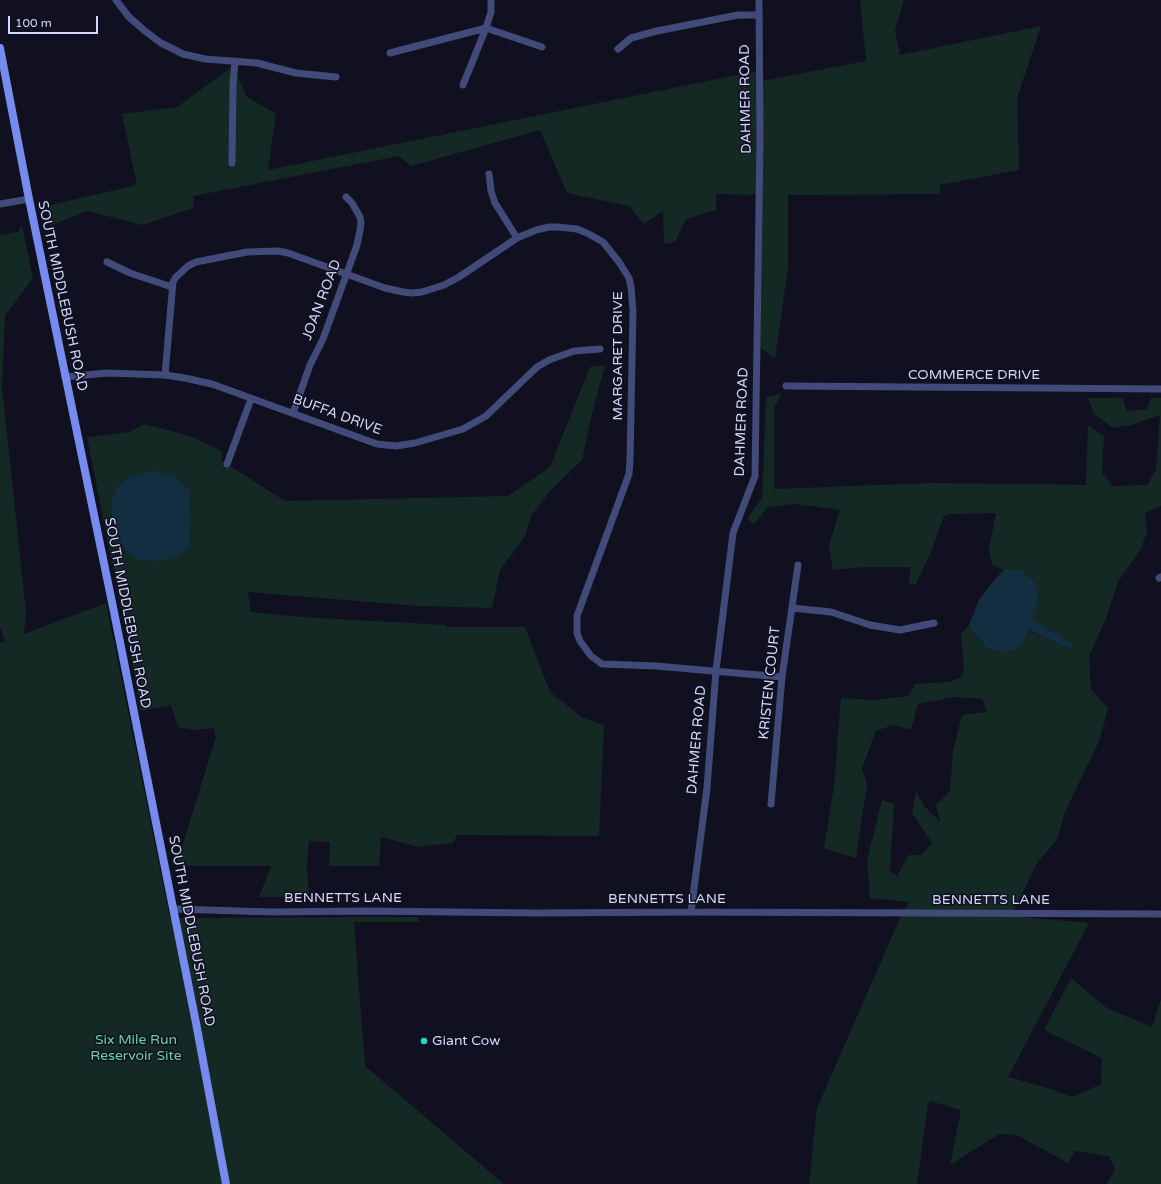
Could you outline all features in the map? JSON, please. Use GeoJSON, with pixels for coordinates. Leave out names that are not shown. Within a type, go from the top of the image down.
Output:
{"type":"FeatureCollection","features":[{"type":"Feature","properties":{"kind":"street"},"geometry":{"type":"LineString","coordinates":[[116,0],[129,17],[145,31],[173,50],[183,54],[205,59],[257,63],[296,74],[336,77]]}},
{"type":"Feature","properties":{"kind":"street"},"geometry":{"type":"LineString","coordinates":[[463,85],[486,28],[491,12],[491,0]]}},
{"type":"Feature","properties":{"kind":"street","name":"DAHMER ROAD"},"geometry":{"type":"LineString","coordinates":[[691,912],[707,788],[716,670],[733,533],[755,476],[760,140],[759,0]]}},
{"type":"Feature","properties":{"kind":"street"},"geometry":{"type":"LineString","coordinates":[[618,49],[631,38],[657,31],[738,15],[758,15]]}},
{"type":"Feature","properties":{"kind":"street"},"geometry":{"type":"LineString","coordinates":[[390,53],[486,28],[542,47]]}},
{"type":"Feature","properties":{"kind":"street","name":"SOUTH MIDDLEBUSH ROAD"},"geometry":{"type":"LineString","coordinates":[[0,48],[29,199],[114,612],[226,1184]]}},
{"type":"Feature","properties":{"kind":"street"},"geometry":{"type":"LineString","coordinates":[[232,163],[233,85],[235,61]]}},
{"type":"Feature","properties":{"kind":"street"},"geometry":{"type":"LineString","coordinates":[[490,174],[491,191],[495,203],[517,238]]}},
{"type":"Feature","properties":{"kind":"street","name":"JOAN ROAD"},"geometry":{"type":"LineString","coordinates":[[293,413],[310,364],[323,339],[357,244],[361,223],[360,217],[352,203],[346,197]]}},
{"type":"Feature","properties":{"kind":"street"},"geometry":{"type":"LineString","coordinates":[[0,204],[29,199]]}},
{"type":"Feature","properties":{"kind":"street","name":"MARGARET DRIVE"},"geometry":{"type":"LineString","coordinates":[[165,375],[172,287],[176,277],[188,266],[196,262],[247,252],[278,251],[288,253],[385,288],[403,292],[422,292],[444,285],[459,277],[517,238],[536,230],[548,227],[587,232],[603,242],[612,251],[629,278],[632,291],[633,311],[629,474],[577,616],[577,633],[580,641],[591,656],[602,664],[716,670],[782,677]]}},
{"type":"Feature","properties":{"kind":"street"},"geometry":{"type":"LineString","coordinates":[[107,262],[130,273],[172,287]]}},
{"type":"Feature","properties":{"kind":"street","name":"BUFFA DRIVE"},"geometry":{"type":"LineString","coordinates":[[65,377],[107,373],[165,375],[212,384],[377,444],[396,446],[415,443],[454,433],[477,422],[486,416],[537,367],[549,360],[574,351],[600,348]]}},
{"type":"Feature","properties":{"kind":"street","name":"COMMERCE DRIVE"},"geometry":{"type":"LineString","coordinates":[[786,386],[1161,389]]}},
{"type":"Feature","properties":{"kind":"street"},"geometry":{"type":"LineString","coordinates":[[227,464],[251,399]]}},
{"type":"Feature","properties":{"kind":"street","name":"KRISTEN COURT"},"geometry":{"type":"LineString","coordinates":[[771,804],[782,677],[798,565]]}},
{"type":"Feature","properties":{"kind":"street"},"geometry":{"type":"LineString","coordinates":[[792,608],[831,612],[870,625],[900,630],[934,623]]}},
{"type":"Feature","properties":{"kind":"street","name":"BENNETTS LANE"},"geometry":{"type":"LineString","coordinates":[[173,909],[272,912],[970,912],[1161,914]]}},
{"type":"Feature","properties":{"kind":"green space"},"geometry":{"type":"Polygon","coordinates":[[[860,0],[904,0],[895,30],[900,55],[1041,26],[1017,98],[1019,170],[940,185],[940,194],[788,195],[788,267],[775,359],[760,347],[762,195],[716,194],[716,210],[686,219],[675,242],[664,244],[663,211],[644,224],[629,206],[567,193],[540,130],[411,166],[399,156],[193,196],[193,208],[143,225],[87,211],[50,226],[46,206],[137,185],[122,114],[177,107],[233,66],[247,97],[276,114],[268,170],[762,70],[762,81],[866,61],[860,0]]]}},
{"type":"Feature","properties":{"kind":"green space","name":"Six Mile Run Reservoir Site"},"geometry":{"type":"Polygon","coordinates":[[[22,225],[33,278],[5,316],[2,387],[26,612],[24,634],[106,603],[170,918],[418,917],[419,922],[354,922],[365,1066],[504,1184],[0,1184],[0,643],[5,641],[0,626],[0,235],[18,232],[22,225]]]}},
{"type":"Feature","properties":{"kind":"green space"},"geometry":{"type":"Polygon","coordinates":[[[605,365],[582,460],[550,491],[531,516],[525,536],[500,570],[492,608],[417,606],[248,592],[251,612],[302,617],[446,625],[446,627],[525,627],[550,692],[583,718],[604,725],[599,836],[458,835],[452,843],[418,847],[381,837],[379,866],[329,866],[330,842],[309,841],[307,866],[309,897],[259,897],[271,866],[176,866],[216,737],[214,728],[194,730],[178,727],[171,705],[140,711],[135,677],[87,437],[130,432],[144,424],[190,436],[222,451],[222,461],[285,501],[508,496],[550,467],[590,367],[605,365]],[[189,489],[120,542],[127,552],[137,559],[190,545],[189,489]]]}},
{"type":"Feature","properties":{"kind":"green space"},"geometry":{"type":"Polygon","coordinates":[[[781,394],[774,408],[774,489],[930,483],[1086,485],[1088,425],[1104,436],[1102,473],[1113,486],[1147,485],[1156,470],[1160,415],[1131,425],[1113,428],[1094,414],[1088,398],[1123,398],[1126,411],[1147,409],[1151,398],[1161,398],[1161,506],[1145,513],[1147,531],[1141,549],[1119,580],[1105,621],[1089,656],[1091,689],[1108,708],[1100,739],[1065,812],[1057,840],[1037,863],[1011,916],[1089,923],[1008,1077],[1048,1088],[1072,1097],[1101,1084],[1102,1058],[1044,1030],[1071,978],[1107,1008],[1152,1027],[1161,999],[1161,1184],[1106,1184],[1115,1170],[1110,1157],[1075,1151],[1068,1163],[1017,1135],[999,1134],[950,1165],[961,1110],[930,1101],[928,1104],[917,1184],[809,1184],[817,1108],[898,923],[909,902],[870,898],[867,860],[882,800],[894,804],[890,871],[897,876],[909,855],[921,855],[932,843],[912,813],[916,791],[924,806],[940,822],[936,805],[950,791],[953,751],[962,715],[987,712],[982,699],[954,697],[918,704],[911,730],[893,725],[876,731],[862,769],[867,784],[856,858],[824,848],[834,786],[841,698],[876,700],[908,696],[915,684],[949,682],[962,677],[964,667],[961,634],[969,625],[972,631],[987,648],[1001,653],[1014,651],[1021,645],[1028,630],[1071,650],[1031,618],[1039,598],[1035,582],[1022,570],[1004,570],[992,565],[989,549],[996,513],[948,514],[944,516],[931,552],[916,584],[909,583],[911,567],[866,567],[833,570],[829,545],[840,510],[795,504],[768,507],[754,524],[747,519],[762,498],[766,397],[781,394]]]}},
{"type":"Feature","properties":{"kind":"water"},"geometry":{"type":"Polygon","coordinates":[[[152,471],[161,472],[175,477],[189,489],[190,545],[179,556],[156,561],[137,559],[127,552],[120,542],[115,530],[111,510],[115,491],[125,479],[152,471]]]}},
{"type":"Feature","properties":{"kind":"water"},"geometry":{"type":"Polygon","coordinates":[[[1004,570],[1022,570],[1035,582],[1039,598],[1031,618],[1072,644],[1071,650],[1029,630],[1021,645],[1014,651],[1001,653],[987,648],[972,631],[969,625],[979,600],[1004,570]]]}},
{"type":"Feature","properties":{"kind":"place","name":"Giant Cow"},"geometry":{"type":"Point","coordinates":[424,1041]}}]}
